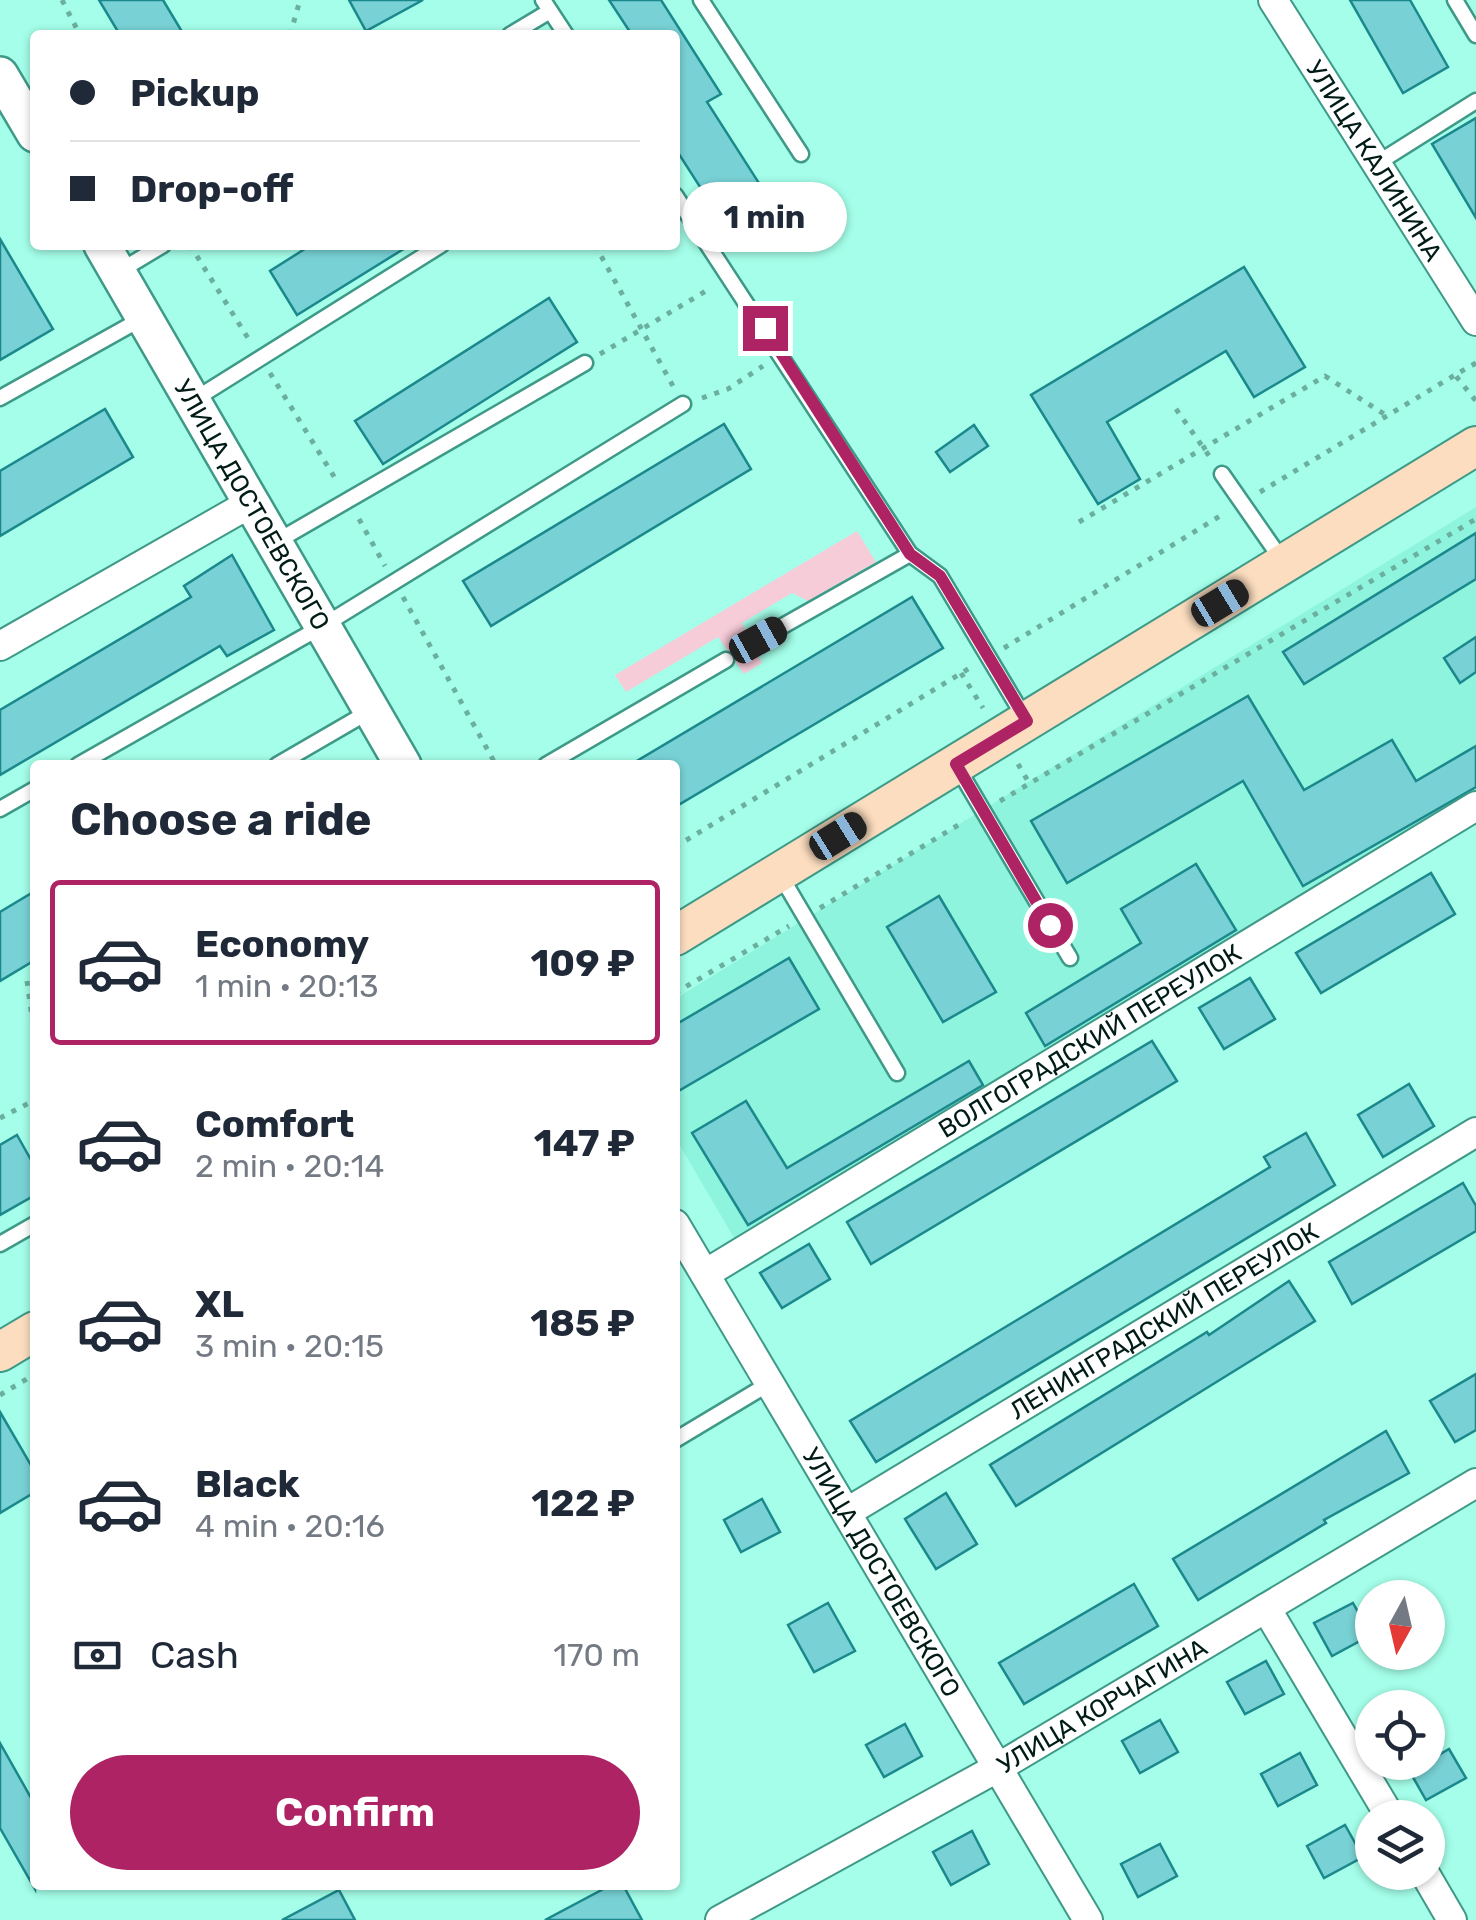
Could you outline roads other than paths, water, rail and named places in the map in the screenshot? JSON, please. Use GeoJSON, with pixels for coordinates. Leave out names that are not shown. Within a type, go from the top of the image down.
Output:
{"type":"FeatureCollection","features":[{"type":"Feature","properties":{"kind":"main road"},"geometry":{"type":"LineString","coordinates":[[680,933],[1476,446]]}},
{"type":"Feature","properties":{"kind":"main road"},"geometry":{"type":"LineString","coordinates":[[0,1352],[30,1334]]}},
{"type":"Feature","properties":{"kind":"street","name":"УЛИЦА КАЛИНИНА"},"geometry":{"type":"LineString","coordinates":[[1273,0],[1476,321]]}},
{"type":"Feature","properties":{"kind":"street"},"geometry":{"type":"LineString","coordinates":[[0,76],[30,126]]}},
{"type":"Feature","properties":{"kind":"street","name":"УЛИЦА ДОСТОЕВСКОГО"},"geometry":{"type":"LineString","coordinates":[[110,258],[400,760]]}},
{"type":"Feature","properties":{"kind":"street"},"geometry":{"type":"LineString","coordinates":[[0,646],[249,504]]}},
{"type":"Feature","properties":{"kind":"street","name":"ВОЛГОГРАДСКИЙ ПЕРЕУЛОК"},"geometry":{"type":"LineString","coordinates":[[704,1274],[1476,806]]}},
{"type":"Feature","properties":{"kind":"street","name":"ЛЕНИНГРАДСКИЙ ПЕРЕУЛОК"},"geometry":{"type":"LineString","coordinates":[[849,1511],[1476,1132]]}},
{"type":"Feature","properties":{"kind":"street","name":"УЛИЦА ДОСТОЕВСКОГО"},"geometry":{"type":"LineString","coordinates":[[680,1233],[849,1511],[1088,1920]]}},
{"type":"Feature","properties":{"kind":"street","name":"УЛИЦА КОРЧАГИНА"},"geometry":{"type":"LineString","coordinates":[[726,1918],[999,1766],[1476,1483]]}},
{"type":"Feature","properties":{"kind":"street"},"geometry":{"type":"LineString","coordinates":[[1266,1608],[1380,1800]]}},
{"type":"Feature","properties":{"kind":"street"},"geometry":{"type":"LineString","coordinates":[[1434,1890],[1452,1920]]}},
{"type":"Feature","properties":{"kind":"lane"},"geometry":{"type":"LineString","coordinates":[[701,0],[801,154]]}},
{"type":"Feature","properties":{"kind":"lane"},"geometry":{"type":"LineString","coordinates":[[1455,0],[1476,34]]}},
{"type":"Feature","properties":{"kind":"lane"},"geometry":{"type":"LineString","coordinates":[[516,30],[546,6],[563,30]]}},
{"type":"Feature","properties":{"kind":"lane"},"geometry":{"type":"LineString","coordinates":[[1376,164],[1476,101]]}},
{"type":"Feature","properties":{"kind":"lane"},"geometry":{"type":"LineString","coordinates":[[680,202],[910,554],[940,576],[1027,721]]}},
{"type":"Feature","properties":{"kind":"lane"},"geometry":{"type":"LineString","coordinates":[[110,258],[143,250]]}},
{"type":"Feature","properties":{"kind":"lane"},"geometry":{"type":"LineString","coordinates":[[191,401],[433,250]]}},
{"type":"Feature","properties":{"kind":"lane"},"geometry":{"type":"LineString","coordinates":[[0,398],[144,318]]}},
{"type":"Feature","properties":{"kind":"lane"},"geometry":{"type":"LineString","coordinates":[[272,544],[585,364]]}},
{"type":"Feature","properties":{"kind":"lane"},"geometry":{"type":"LineString","coordinates":[[87,760],[321,627],[684,404]]}},
{"type":"Feature","properties":{"kind":"lane"},"geometry":{"type":"LineString","coordinates":[[1222,474],[1284,563]]}},
{"type":"Feature","properties":{"kind":"lane"},"geometry":{"type":"LineString","coordinates":[[758,640],[910,554]]}},
{"type":"Feature","properties":{"kind":"lane"},"geometry":{"type":"LineString","coordinates":[[555,760],[726,660]]}},
{"type":"Feature","properties":{"kind":"lane"},"geometry":{"type":"LineString","coordinates":[[285,760],[370,710]]}},
{"type":"Feature","properties":{"kind":"lane"},"geometry":{"type":"LineString","coordinates":[[956,764],[1070,958]]}},
{"type":"Feature","properties":{"kind":"lane"},"geometry":{"type":"LineString","coordinates":[[0,809],[30,792]]}},
{"type":"Feature","properties":{"kind":"lane"},"geometry":{"type":"LineString","coordinates":[[779,872],[897,1073]]}},
{"type":"Feature","properties":{"kind":"lane"},"geometry":{"type":"LineString","coordinates":[[0,1244],[30,1227]]}},
{"type":"Feature","properties":{"kind":"lane"},"geometry":{"type":"LineString","coordinates":[[680,1437],[770,1384]]}}]}
